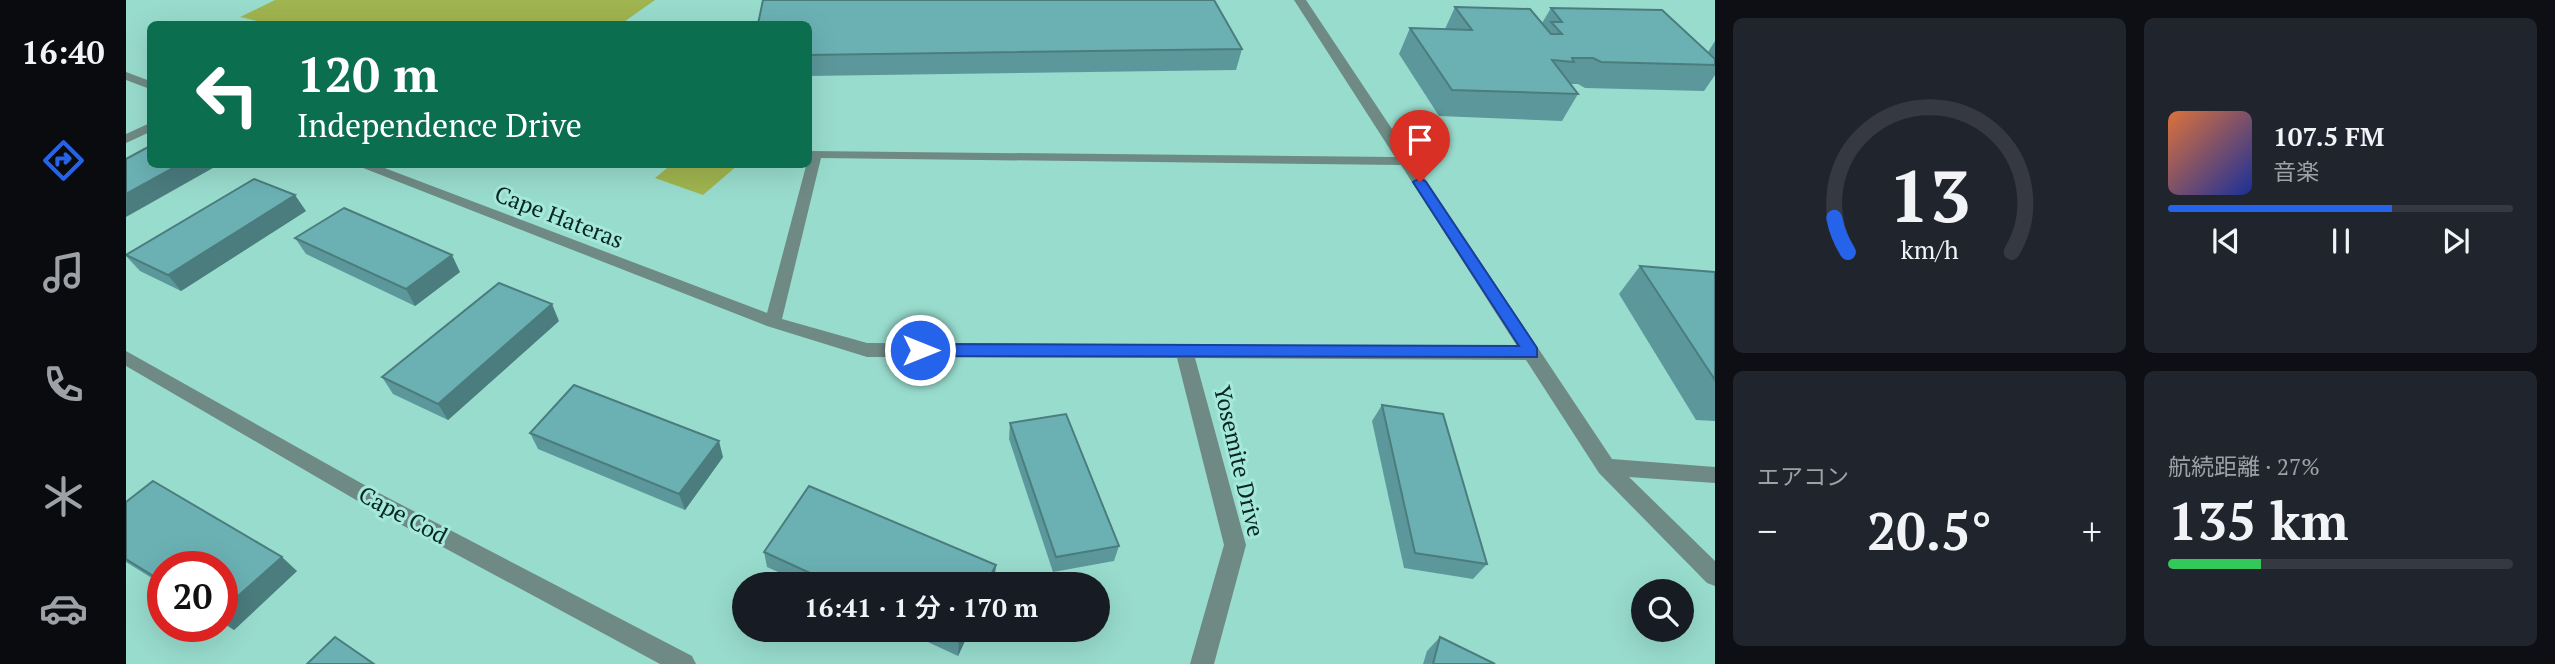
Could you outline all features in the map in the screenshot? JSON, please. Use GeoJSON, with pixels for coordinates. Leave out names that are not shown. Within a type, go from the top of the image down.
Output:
{"type":"FeatureCollection","features":[{"type":"Feature","properties":{"kind":"street"},"geometry":{"type":"LineString","coordinates":[[1300,0],[1606,467],[1715,576]]}},
{"type":"Feature","properties":{"kind":"street"},"geometry":{"type":"LineString","coordinates":[[126,76],[147,84]]}},
{"type":"Feature","properties":{"kind":"street"},"geometry":{"type":"LineString","coordinates":[[126,139],[147,128]]}},
{"type":"Feature","properties":{"kind":"street"},"geometry":{"type":"LineString","coordinates":[[812,166],[815,154],[1406,161]]}},
{"type":"Feature","properties":{"kind":"street","name":"Cape Hateras"},"geometry":{"type":"LineString","coordinates":[[370,168],[773,322],[867,349],[1531,352]]}},
{"type":"Feature","properties":{"kind":"street"},"geometry":{"type":"LineString","coordinates":[[773,322],[812,168]]}},
{"type":"Feature","properties":{"kind":"street","name":"Yosemite Drive"},"geometry":{"type":"LineString","coordinates":[[1184,351],[1235,545],[1202,664]]}},
{"type":"Feature","properties":{"kind":"street","name":"Cape Cod"},"geometry":{"type":"LineString","coordinates":[[126,358],[370,498],[684,664]]}},
{"type":"Feature","properties":{"kind":"street"},"geometry":{"type":"LineString","coordinates":[[1606,467],[1715,475]]}},
{"type":"Feature","properties":{"kind":"green space"},"geometry":{"type":"Polygon","coordinates":[[[275,0],[655,0],[625,21],[257,21],[240,17],[275,0]]]}},
{"type":"Feature","properties":{"kind":"green space"},"geometry":{"type":"Polygon","coordinates":[[[667,168],[734,168],[703,195],[655,178],[667,168]]]}},
{"type":"Feature","properties":{"kind":"building"},"geometry":{"type":"Polygon","coordinates":[[[763,0],[1214,0],[1242,49],[812,55],[812,21],[759,21],[763,0]]]}},
{"type":"Feature","properties":{"kind":"building"},"geometry":{"type":"Polygon","coordinates":[[[1455,7],[1530,9],[1551,34],[1562,34],[1551,22],[1562,22],[1551,8],[1662,10],[1715,59],[1715,65],[1601,62],[1593,58],[1572,58],[1574,62],[1552,60],[1578,94],[1452,90],[1410,28],[1472,30],[1455,7]]]}},
{"type":"Feature","properties":{"kind":"building"},"geometry":{"type":"Polygon","coordinates":[[[147,148],[147,168],[173,168],[126,194],[126,159],[147,148]]]}},
{"type":"Feature","properties":{"kind":"building"},"geometry":{"type":"Polygon","coordinates":[[[254,179],[295,195],[168,275],[126,255],[254,179]]]}},
{"type":"Feature","properties":{"kind":"building"},"geometry":{"type":"Polygon","coordinates":[[[344,208],[452,255],[406,289],[295,238],[344,208]]]}},
{"type":"Feature","properties":{"kind":"building"},"geometry":{"type":"Polygon","coordinates":[[[1640,266],[1715,272],[1715,380],[1640,266]]]}},
{"type":"Feature","properties":{"kind":"building"},"geometry":{"type":"Polygon","coordinates":[[[499,283],[552,304],[438,404],[382,377],[499,283]]]}},
{"type":"Feature","properties":{"kind":"building"},"geometry":{"type":"Polygon","coordinates":[[[574,385],[719,441],[679,494],[530,433],[574,385]]]}},
{"type":"Feature","properties":{"kind":"building"},"geometry":{"type":"Polygon","coordinates":[[[1382,405],[1443,414],[1487,564],[1415,553],[1382,405]]]}},
{"type":"Feature","properties":{"kind":"building"},"geometry":{"type":"Polygon","coordinates":[[[1066,414],[1119,546],[1056,557],[1010,423],[1066,414]]]}},
{"type":"Feature","properties":{"kind":"building"},"geometry":{"type":"Polygon","coordinates":[[[153,481],[282,557],[238,596],[238,551],[147,551],[147,572],[126,559],[126,502],[153,481]]]}},
{"type":"Feature","properties":{"kind":"building"},"geometry":{"type":"Polygon","coordinates":[[[809,486],[996,565],[992,572],[808,572],[764,552],[809,486]]]}},
{"type":"Feature","properties":{"kind":"building"},"geometry":{"type":"Polygon","coordinates":[[[335,637],[374,664],[307,664],[335,637]]]}},
{"type":"Feature","properties":{"kind":"building"},"geometry":{"type":"Polygon","coordinates":[[[1440,637],[1495,664],[1433,664],[1440,637]]]}},
{"type":"Feature","properties":{"kind":"route"},"geometry":{"type":"LineString","coordinates":[[920,350],[1531,352],[1420,182]]}}]}
